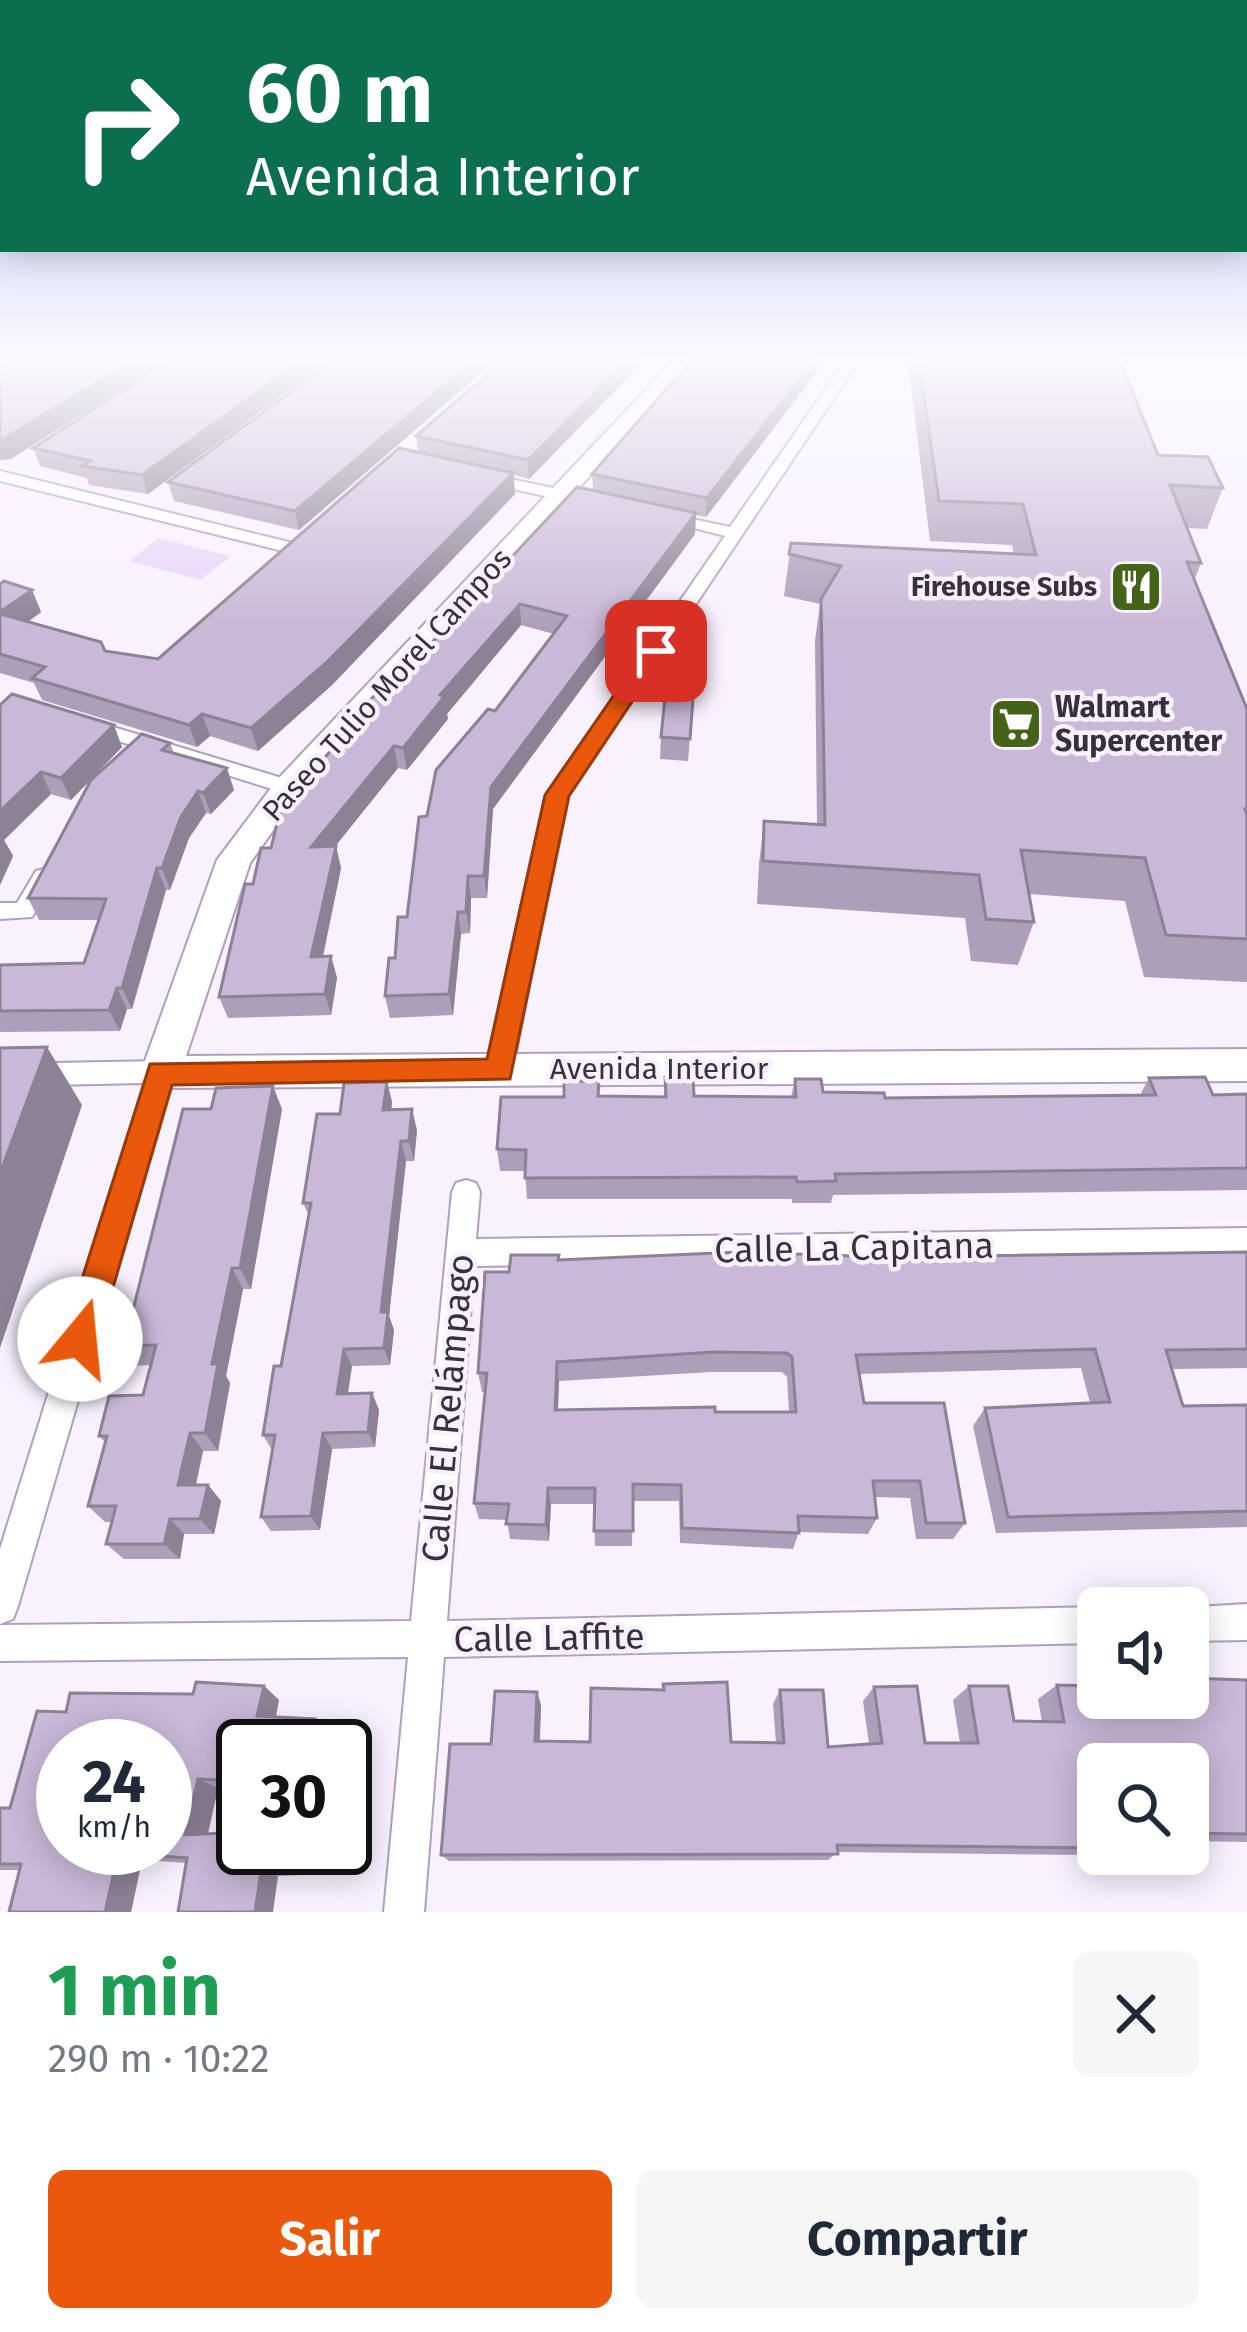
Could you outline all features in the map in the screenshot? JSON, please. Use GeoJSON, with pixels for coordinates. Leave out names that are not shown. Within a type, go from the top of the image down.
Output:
{"type":"FeatureCollection","features":[{"type":"Feature","properties":{"kind":"street","name":"Paseo Tulio Morel Campos"},"geometry":{"type":"LineString","coordinates":[[0,1606],[161,1072],[234,860],[288,787],[603,450]]}},
{"type":"Feature","properties":{"kind":"street"},"geometry":{"type":"LineString","coordinates":[[499,1071],[557,795],[791,450]]}},
{"type":"Feature","properties":{"kind":"street"},"geometry":{"type":"LineString","coordinates":[[2,476],[24,464]]}},
{"type":"Feature","properties":{"kind":"street"},"geometry":{"type":"LineString","coordinates":[[468,475],[604,504]]}},
{"type":"Feature","properties":{"kind":"street"},"geometry":{"type":"LineString","coordinates":[[2,476],[295,549]]}},
{"type":"Feature","properties":{"kind":"street"},"geometry":{"type":"LineString","coordinates":[[142,511],[159,498]]}},
{"type":"Feature","properties":{"kind":"street"},"geometry":{"type":"LineString","coordinates":[[647,514],[733,533]]}},
{"type":"Feature","properties":{"kind":"street"},"geometry":{"type":"LineString","coordinates":[[277,564],[312,534]]}},
{"type":"Feature","properties":{"kind":"street"},"geometry":{"type":"LineString","coordinates":[[58,716],[139,749],[288,787]]}},
{"type":"Feature","properties":{"kind":"street"},"geometry":{"type":"LineString","coordinates":[[0,911],[25,911],[57,853]]}},
{"type":"Feature","properties":{"kind":"street","name":"Avenida Interior"},"geometry":{"type":"LineString","coordinates":[[0,1075],[1247,1065]]}},
{"type":"Feature","properties":{"kind":"street","name":"Calle El Relámpago"},"geometry":{"type":"LineString","coordinates":[[404,1912],[466,1192]]}},
{"type":"Feature","properties":{"kind":"street","name":"Calle La Capitana"},"geometry":{"type":"LineString","coordinates":[[462,1253],[1247,1240]]}},
{"type":"Feature","properties":{"kind":"street"},"geometry":{"type":"LineString","coordinates":[[1209,1623],[1247,1622]]}},
{"type":"Feature","properties":{"kind":"street","name":"Calle Laffite"},"geometry":{"type":"LineString","coordinates":[[0,1642],[426,1640],[1077,1625]]}},
{"type":"Feature","properties":{"kind":"shaded area"},"geometry":{"type":"Polygon","coordinates":[[[158,538],[231,556],[200,580],[130,561],[158,538]]]}},
{"type":"Feature","properties":{"kind":"building"},"geometry":{"type":"Polygon","coordinates":[[[43,450],[177,450],[142,475],[83,466],[90,461],[43,450]]]}},
{"type":"Feature","properties":{"kind":"building"},"geometry":{"type":"Polygon","coordinates":[[[211,450],[367,450],[295,511],[168,482],[211,450]]]}},
{"type":"Feature","properties":{"kind":"building"},"geometry":{"type":"Polygon","coordinates":[[[396,450],[513,473],[327,662],[251,728],[202,714],[189,725],[32,678],[45,667],[0,654],[0,614],[101,642],[105,651],[158,659],[396,450]]]}},
{"type":"Feature","properties":{"kind":"building"},"geometry":{"type":"Polygon","coordinates":[[[482,450],[538,450],[528,460],[482,450]]]}},
{"type":"Feature","properties":{"kind":"building"},"geometry":{"type":"Polygon","coordinates":[[[613,450],[744,450],[707,498],[592,474],[613,450]]]}},
{"type":"Feature","properties":{"kind":"building","name":"Walmart Supercenter"},"geometry":{"type":"Polygon","coordinates":[[[932,450],[1156,450],[1158,455],[1208,457],[1223,488],[1170,485],[1201,563],[1187,562],[1247,709],[1247,939],[1166,935],[1145,858],[1021,850],[1034,922],[986,919],[979,875],[763,861],[764,821],[825,825],[821,599],[841,566],[789,554],[791,543],[1036,555],[1023,504],[939,501],[932,450]]]}},
{"type":"Feature","properties":{"kind":"building"},"geometry":{"type":"Polygon","coordinates":[[[577,487],[696,513],[491,787],[484,876],[468,876],[466,912],[458,912],[449,994],[385,996],[389,958],[395,958],[398,917],[407,917],[419,817],[427,816],[436,770],[488,709],[495,711],[567,616],[520,604],[440,695],[444,697],[403,748],[394,746],[311,847],[336,846],[311,957],[331,956],[325,994],[219,997],[245,884],[253,884],[261,848],[271,848],[281,807],[372,704],[367,703],[387,683],[393,684],[577,487]]]}},
{"type":"Feature","properties":{"kind":"building"},"geometry":{"type":"Polygon","coordinates":[[[4,581],[32,590],[0,612],[0,584],[4,581]]]}},
{"type":"Feature","properties":{"kind":"building"},"geometry":{"type":"Polygon","coordinates":[[[12,694],[114,725],[61,778],[41,772],[0,811],[0,705],[12,694]]]}},
{"type":"Feature","properties":{"kind":"building"},"geometry":{"type":"Polygon","coordinates":[[[665,697],[693,699],[690,739],[661,737],[665,697]]]}},
{"type":"Feature","properties":{"kind":"building"},"geometry":{"type":"Polygon","coordinates":[[[142,734],[170,743],[162,750],[227,768],[203,793],[198,791],[181,817],[162,868],[157,868],[122,988],[117,988],[109,1010],[0,1011],[0,965],[84,963],[106,899],[28,898],[91,780],[142,734]]]}},
{"type":"Feature","properties":{"kind":"building"},"geometry":{"type":"Polygon","coordinates":[[[47,1047],[0,1173],[0,1048],[47,1047]]]}},
{"type":"Feature","properties":{"kind":"building"},"geometry":{"type":"Polygon","coordinates":[[[665,1077],[693,1077],[694,1096],[796,1097],[795,1079],[821,1079],[823,1092],[884,1093],[885,1098],[1156,1095],[1149,1078],[1205,1077],[1213,1095],[1247,1094],[1247,1168],[835,1174],[836,1181],[797,1182],[796,1177],[525,1178],[526,1150],[497,1149],[501,1097],[564,1097],[564,1081],[599,1081],[598,1096],[666,1097],[665,1077]]]}},
{"type":"Feature","properties":{"kind":"building"},"geometry":{"type":"Polygon","coordinates":[[[387,1082],[383,1110],[412,1109],[409,1141],[401,1141],[381,1312],[388,1312],[384,1348],[344,1349],[337,1394],[372,1393],[368,1432],[323,1433],[311,1516],[261,1517],[275,1435],[263,1435],[274,1366],[281,1366],[311,1203],[303,1203],[317,1114],[340,1114],[344,1083],[387,1082]]]}},
{"type":"Feature","properties":{"kind":"building"},"geometry":{"type":"Polygon","coordinates":[[[273,1086],[240,1268],[232,1268],[212,1364],[218,1364],[205,1433],[190,1433],[178,1485],[208,1485],[200,1519],[170,1519],[164,1544],[106,1544],[116,1506],[88,1506],[107,1436],[99,1436],[109,1396],[143,1395],[156,1345],[116,1346],[125,1310],[133,1310],[183,1109],[211,1109],[216,1088],[273,1086]]]}},
{"type":"Feature","properties":{"kind":"building"},"geometry":{"type":"Polygon","coordinates":[[[740,1252],[881,1257],[1247,1252],[1247,1349],[1166,1350],[1183,1406],[1247,1405],[1247,1511],[1008,1517],[985,1408],[1110,1402],[1095,1349],[856,1355],[864,1403],[944,1403],[965,1523],[926,1523],[920,1481],[873,1481],[877,1518],[798,1516],[799,1533],[682,1528],[681,1485],[633,1484],[633,1531],[594,1531],[595,1488],[548,1488],[546,1525],[506,1524],[509,1504],[474,1503],[487,1373],[478,1373],[485,1272],[509,1272],[511,1255],[559,1255],[558,1260],[740,1252]],[[714,1352],[557,1362],[555,1410],[715,1407],[715,1412],[796,1412],[792,1357],[787,1353],[714,1352]]]}},
{"type":"Feature","properties":{"kind":"building"},"geometry":{"type":"Polygon","coordinates":[[[1209,1679],[1247,1680],[1247,1834],[1209,1833],[1209,1743],[1077,1743],[1077,1848],[837,1845],[838,1854],[441,1855],[450,1744],[491,1744],[495,1691],[537,1692],[535,1741],[590,1742],[591,1688],[664,1690],[663,1684],[727,1682],[731,1742],[784,1743],[780,1690],[823,1690],[828,1747],[882,1743],[874,1687],[917,1686],[925,1743],[978,1743],[969,1686],[1008,1686],[1014,1721],[1064,1722],[1057,1685],[1077,1685],[1077,1719],[1209,1719],[1209,1679]]]}},
{"type":"Feature","properties":{"kind":"building"},"geometry":{"type":"Polygon","coordinates":[[[196,1682],[264,1686],[257,1716],[315,1719],[216,1719],[216,1780],[198,1779],[192,1805],[192,1719],[36,1719],[36,1875],[113,1875],[105,1912],[9,1912],[21,1864],[0,1864],[0,1808],[10,1808],[37,1711],[66,1712],[70,1693],[193,1694],[196,1682]]]}},
{"type":"Feature","properties":{"kind":"building"},"geometry":{"type":"Polygon","coordinates":[[[216,1833],[216,1875],[260,1875],[255,1912],[178,1912],[184,1875],[192,1875],[192,1835],[216,1833]]]}},
{"type":"Feature","properties":{"kind":"place","name":"Firehouse Subs"},"geometry":{"type":"Point","coordinates":[1136,587]}},
{"type":"Feature","properties":{"kind":"place","name":"Walmart Supercenter"},"geometry":{"type":"Point","coordinates":[1016,724]}},
{"type":"Feature","properties":{"kind":"route"},"geometry":{"type":"LineString","coordinates":[[80,1339],[161,1072],[499,1071],[557,795],[656,651]]}}]}
